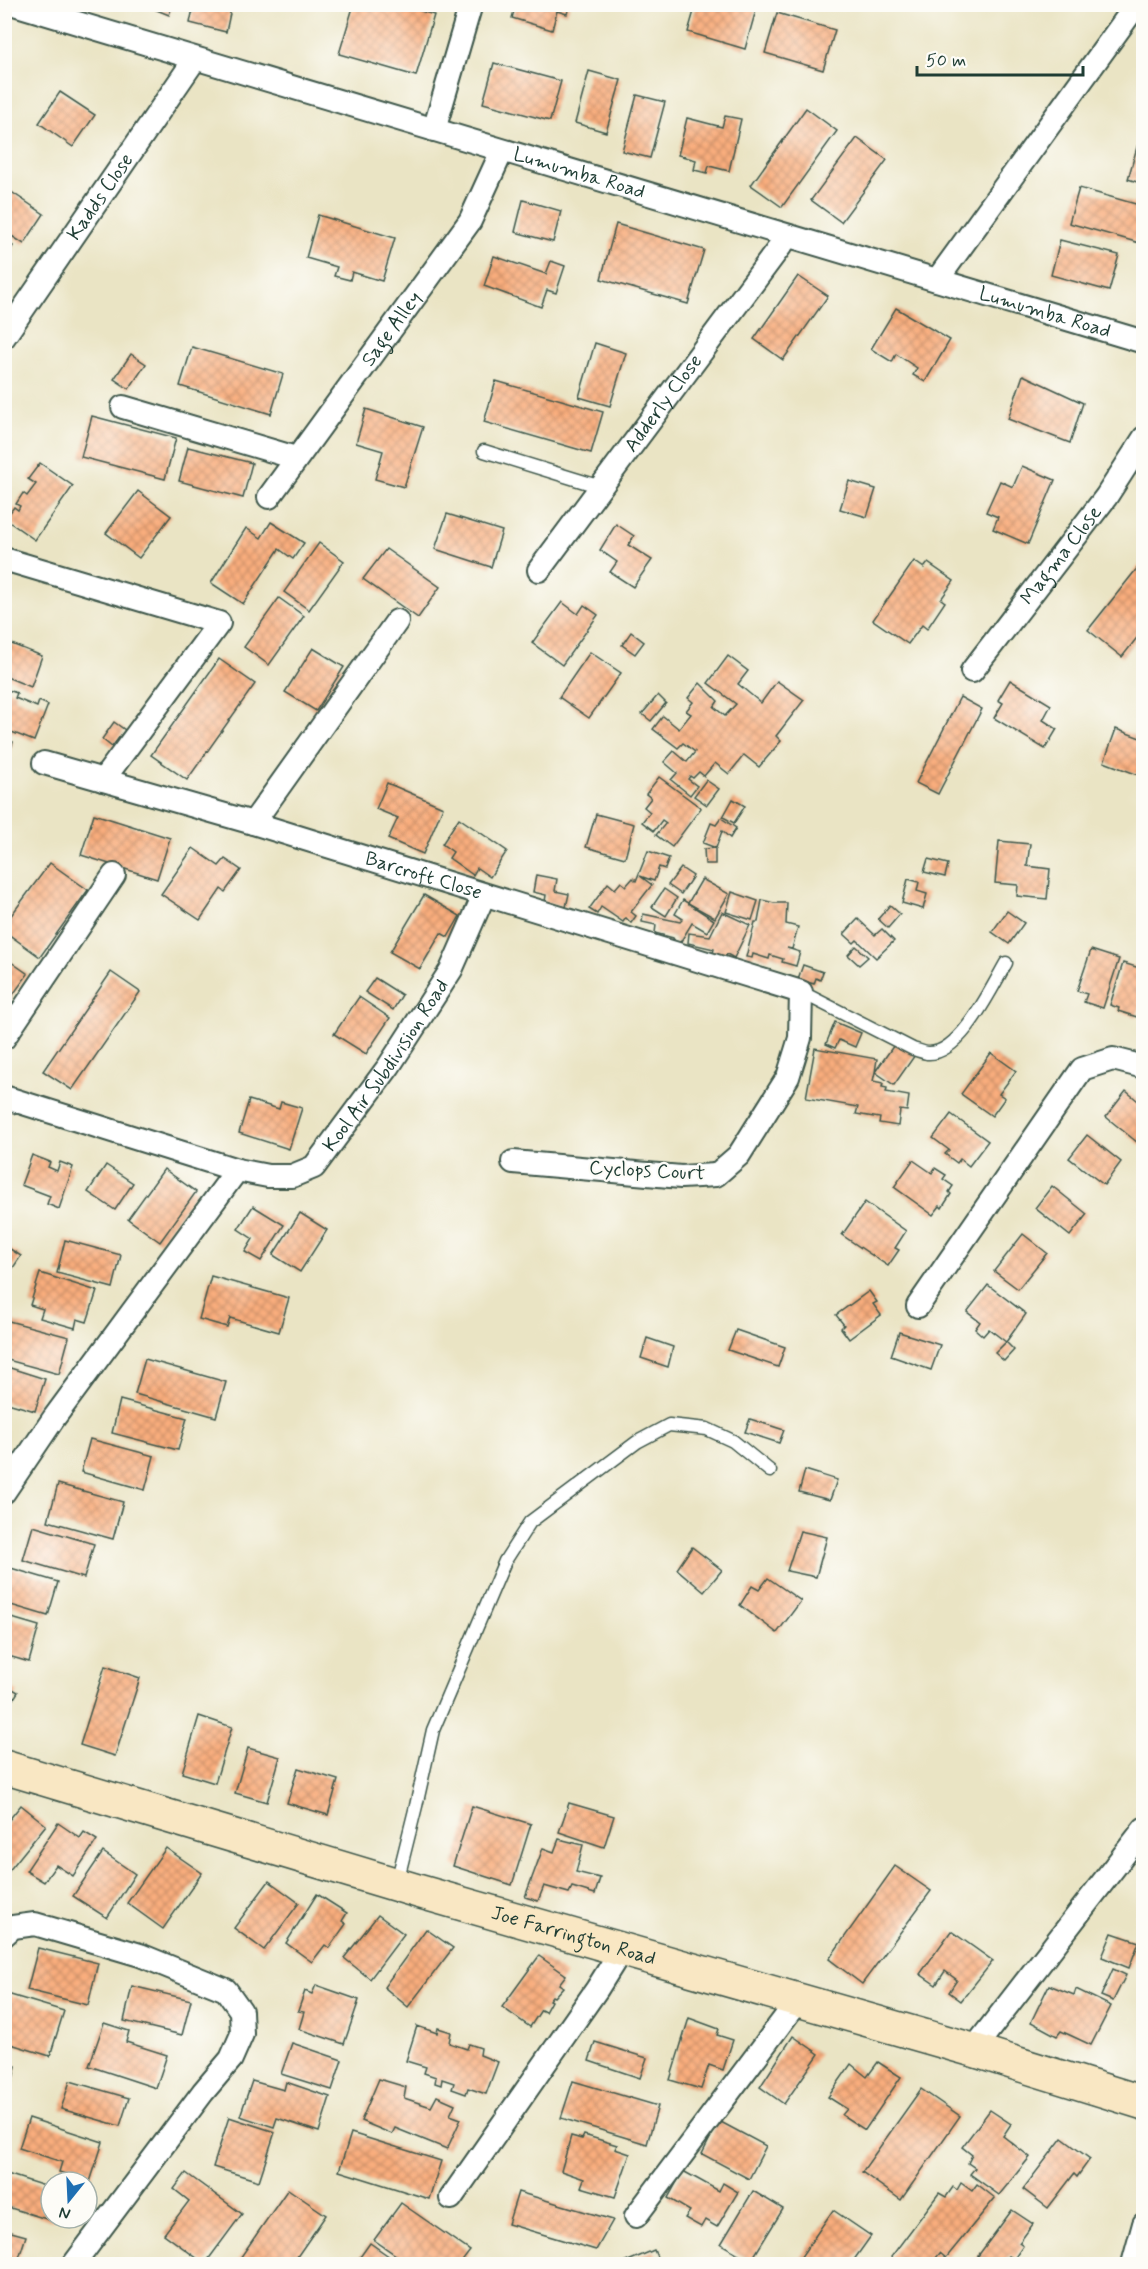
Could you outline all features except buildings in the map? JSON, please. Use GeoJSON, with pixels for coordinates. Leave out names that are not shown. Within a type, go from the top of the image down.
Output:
{"type":"FeatureCollection","features":[{"type":"Feature","properties":{"kind":"main road","name":"Joe Farrington Road"},"geometry":{"type":"LineString","coordinates":[[4,1767],[396,1884],[973,2050],[1143,2103]]}},
{"type":"Feature","properties":{"kind":"street","name":"Lumumba Road"},"geometry":{"type":"LineString","coordinates":[[14,4],[1143,342]]}},
{"type":"Feature","properties":{"kind":"street"},"geometry":{"type":"LineString","coordinates":[[434,130],[471,4]]}},
{"type":"Feature","properties":{"kind":"street"},"geometry":{"type":"LineString","coordinates":[[937,280],[1137,4]]}},
{"type":"Feature","properties":{"kind":"street","name":"Kadds Close"},"geometry":{"type":"LineString","coordinates":[[4,337],[195,59]]}},
{"type":"Feature","properties":{"kind":"street","name":"Sage Alley"},"geometry":{"type":"LineString","coordinates":[[269,497],[470,221],[502,151]]}},
{"type":"Feature","properties":{"kind":"street","name":"Adderly Close"},"geometry":{"type":"LineString","coordinates":[[539,570],[788,236]]}},
{"type":"Feature","properties":{"kind":"street"},"geometry":{"type":"LineString","coordinates":[[123,407],[296,458]]}},
{"type":"Feature","properties":{"kind":"street","name":"Magma Close"},"geometry":{"type":"LineString","coordinates":[[972,671],[1106,497],[1143,438]]}},
{"type":"Feature","properties":{"kind":"street"},"geometry":{"type":"LineString","coordinates":[[4,559],[219,623],[103,780]]}},
{"type":"Feature","properties":{"kind":"street"},"geometry":{"type":"LineString","coordinates":[[253,824],[397,621]]}},
{"type":"Feature","properties":{"kind":"street","name":"Barcroft Close"},"geometry":{"type":"LineString","coordinates":[[44,763],[253,824],[801,993]]}},
{"type":"Feature","properties":{"kind":"street"},"geometry":{"type":"LineString","coordinates":[[4,1038],[114,875]]}},
{"type":"Feature","properties":{"kind":"street","name":"Kool Air Subdivision Road"},"geometry":{"type":"LineString","coordinates":[[4,1096],[237,1170],[268,1176],[292,1176],[314,1167],[389,1066],[451,970],[484,895]]}},
{"type":"Feature","properties":{"kind":"street","name":"Cyclops Court"},"geometry":{"type":"LineString","coordinates":[[513,1162],[681,1177],[716,1175],[739,1155],[788,1077],[800,1038],[801,993]]}},
{"type":"Feature","properties":{"kind":"street"},"geometry":{"type":"LineString","coordinates":[[918,1306],[1082,1069],[1113,1059],[1143,1067]]}},
{"type":"Feature","properties":{"kind":"street"},"geometry":{"type":"LineString","coordinates":[[4,1492],[54,1418],[237,1170]]}},
{"type":"Feature","properties":{"kind":"street"},"geometry":{"type":"LineString","coordinates":[[973,2050],[1143,1829]]}},
{"type":"Feature","properties":{"kind":"street"},"geometry":{"type":"LineString","coordinates":[[4,1935],[13,1927],[35,1924],[140,1955],[226,1990],[240,2011],[242,2034],[231,2059],[203,2092],[74,2265]]}},
{"type":"Feature","properties":{"kind":"street"},"geometry":{"type":"LineString","coordinates":[[451,2198],[597,1989],[622,1949]]}},
{"type":"Feature","properties":{"kind":"street"},"geometry":{"type":"LineString","coordinates":[[636,2216],[799,2000]]}},
{"type":"Feature","properties":{"kind":"street"},"geometry":{"type":"LineString","coordinates":[[1133,2265],[1143,2224]]}},
{"type":"Feature","properties":{"kind":"lane"},"geometry":{"type":"LineString","coordinates":[[484,451],[601,487]]}},
{"type":"Feature","properties":{"kind":"lane"},"geometry":{"type":"LineString","coordinates":[[801,993],[913,1049],[929,1053],[946,1047],[966,1031],[1006,963]]}},
{"type":"Feature","properties":{"kind":"lane"},"geometry":{"type":"LineString","coordinates":[[396,1884],[433,1730],[505,1561],[530,1522],[637,1442],[669,1425],[707,1429],[733,1441],[770,1471]]}}]}
